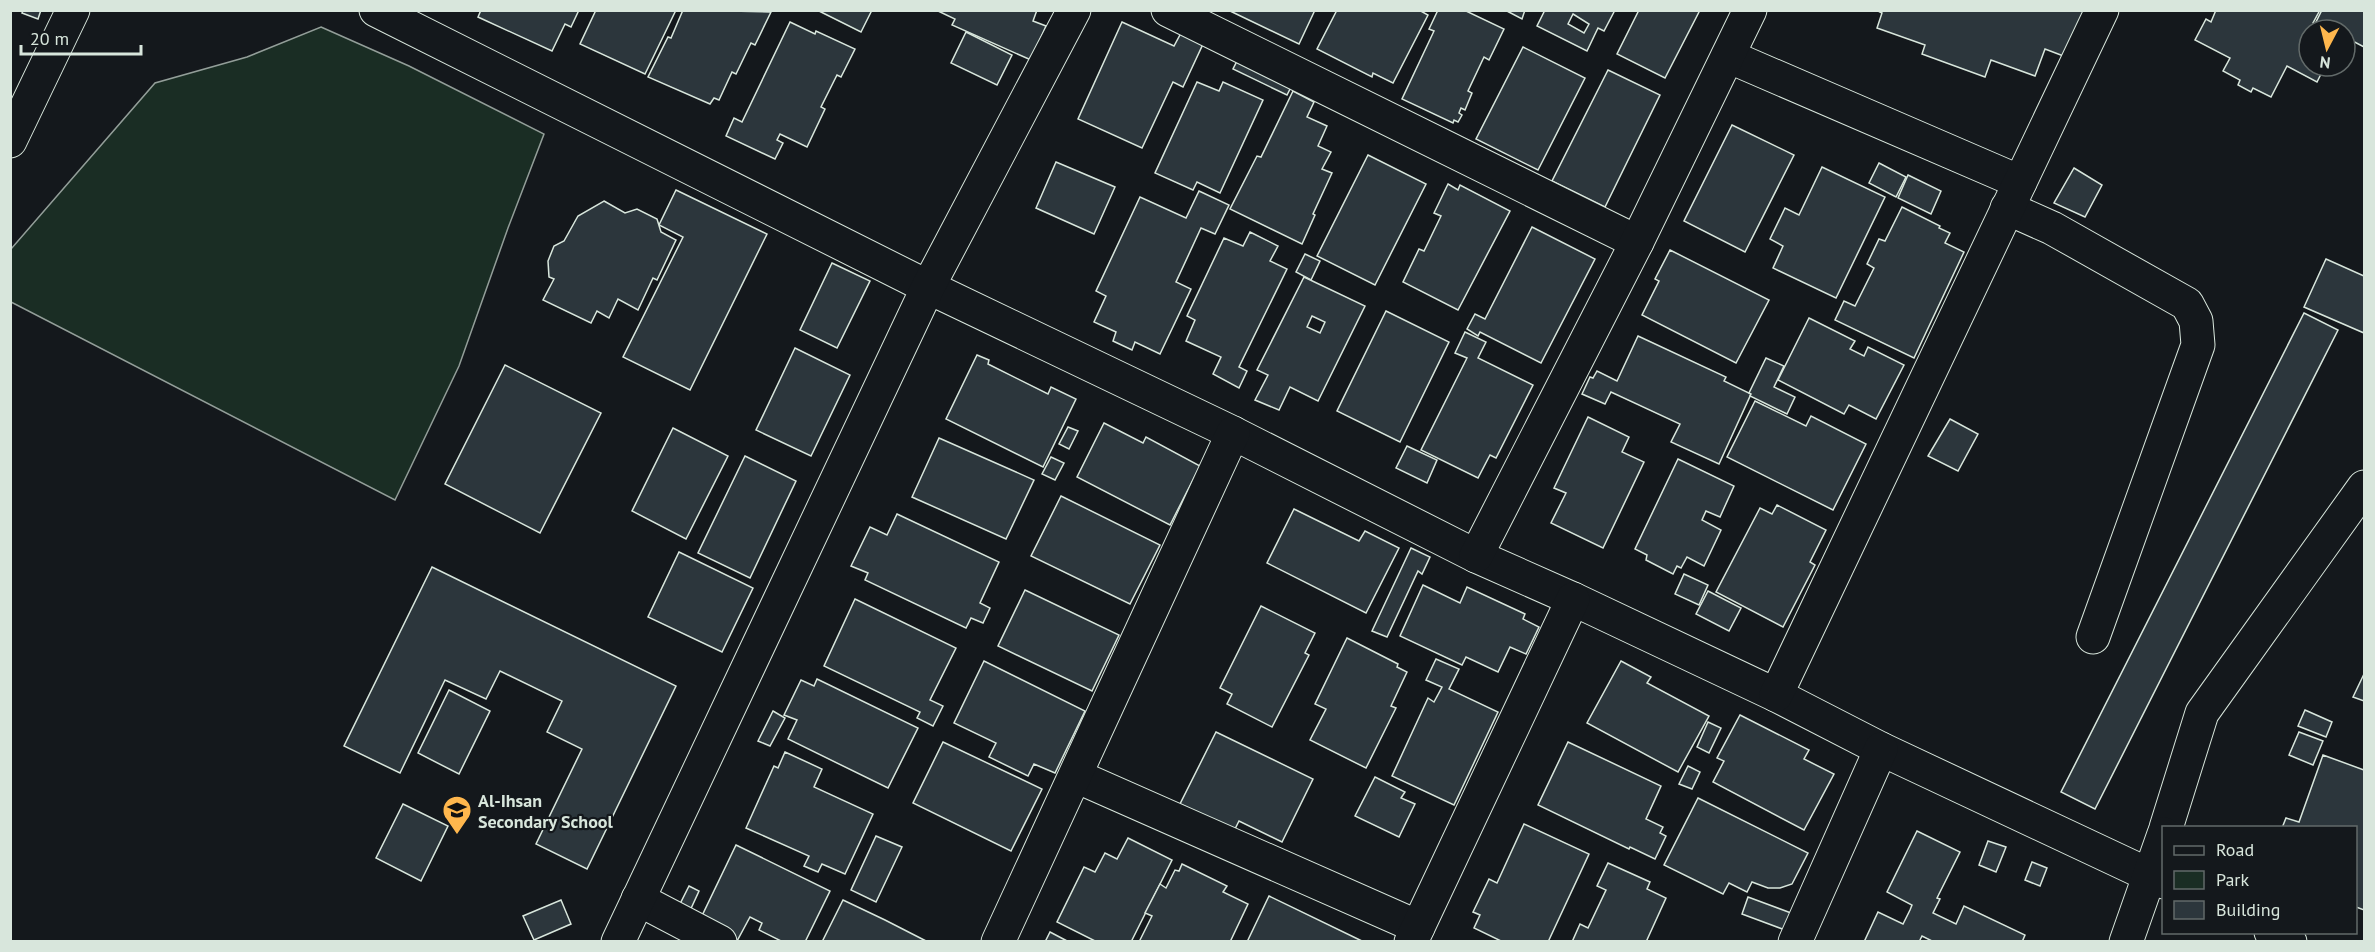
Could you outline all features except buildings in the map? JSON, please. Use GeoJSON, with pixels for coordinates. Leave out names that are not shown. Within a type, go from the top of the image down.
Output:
{"type":"FeatureCollection","features":[{"type":"Feature","properties":{"kind":"street"},"geometry":{"type":"LineString","coordinates":[[10,141],[73,10]]}},
{"type":"Feature","properties":{"kind":"street"},"geometry":{"type":"LineString","coordinates":[[376,10],[928,287],[1233,433],[1476,556],[1776,695],[1881,749],[2157,879]]}},
{"type":"Feature","properties":{"kind":"street"},"geometry":{"type":"LineString","coordinates":[[618,942],[928,287],[1074,10]]}},
{"type":"Feature","properties":{"kind":"street"},"geometry":{"type":"LineString","coordinates":[[1168,10],[1201,17],[1637,242]]}},
{"type":"Feature","properties":{"kind":"street"},"geometry":{"type":"LineString","coordinates":[[1476,556],[1637,242],[1750,10]]}},
{"type":"Feature","properties":{"kind":"street"},"geometry":{"type":"LineString","coordinates":[[1776,695],[2102,10]]}},
{"type":"Feature","properties":{"kind":"street"},"geometry":{"type":"LineString","coordinates":[[1728,56],[2014,195],[2052,228],[2187,304],[2196,321],[2198,345],[2093,637]]}},
{"type":"Feature","properties":{"kind":"street"},"geometry":{"type":"LineString","coordinates":[[998,942],[1233,433]]}},
{"type":"Feature","properties":{"kind":"street"},"geometry":{"type":"LineString","coordinates":[[2167,826],[2202,713],[2364,487]]}},
{"type":"Feature","properties":{"kind":"street"},"geometry":{"type":"LineString","coordinates":[[1076,776],[1414,934],[1573,599]]}},
{"type":"Feature","properties":{"kind":"street"},"geometry":{"type":"LineString","coordinates":[[1795,942],[1881,749]]}},
{"type":"Feature","properties":{"kind":"street"},"geometry":{"type":"LineString","coordinates":[[2126,942],[2157,879],[2162,842]]}},
{"type":"Feature","properties":{"kind":"street"},"geometry":{"type":"LineString","coordinates":[[638,899],[720,942]]}},
{"type":"Feature","properties":{"kind":"street"},"geometry":{"type":"LineString","coordinates":[[2273,934],[2290,942]]}},
{"type":"Feature","properties":{"kind":"green space"},"geometry":{"type":"Polygon","coordinates":[[[321,27],[409,66],[544,134],[459,366],[395,500],[11,302],[11,249],[155,83],[247,57],[321,27]]]}},
{"type":"Feature","properties":{"kind":"place","name":"Al-Ihsan Secondary School"},"geometry":{"type":"Point","coordinates":[457,836]}}]}
